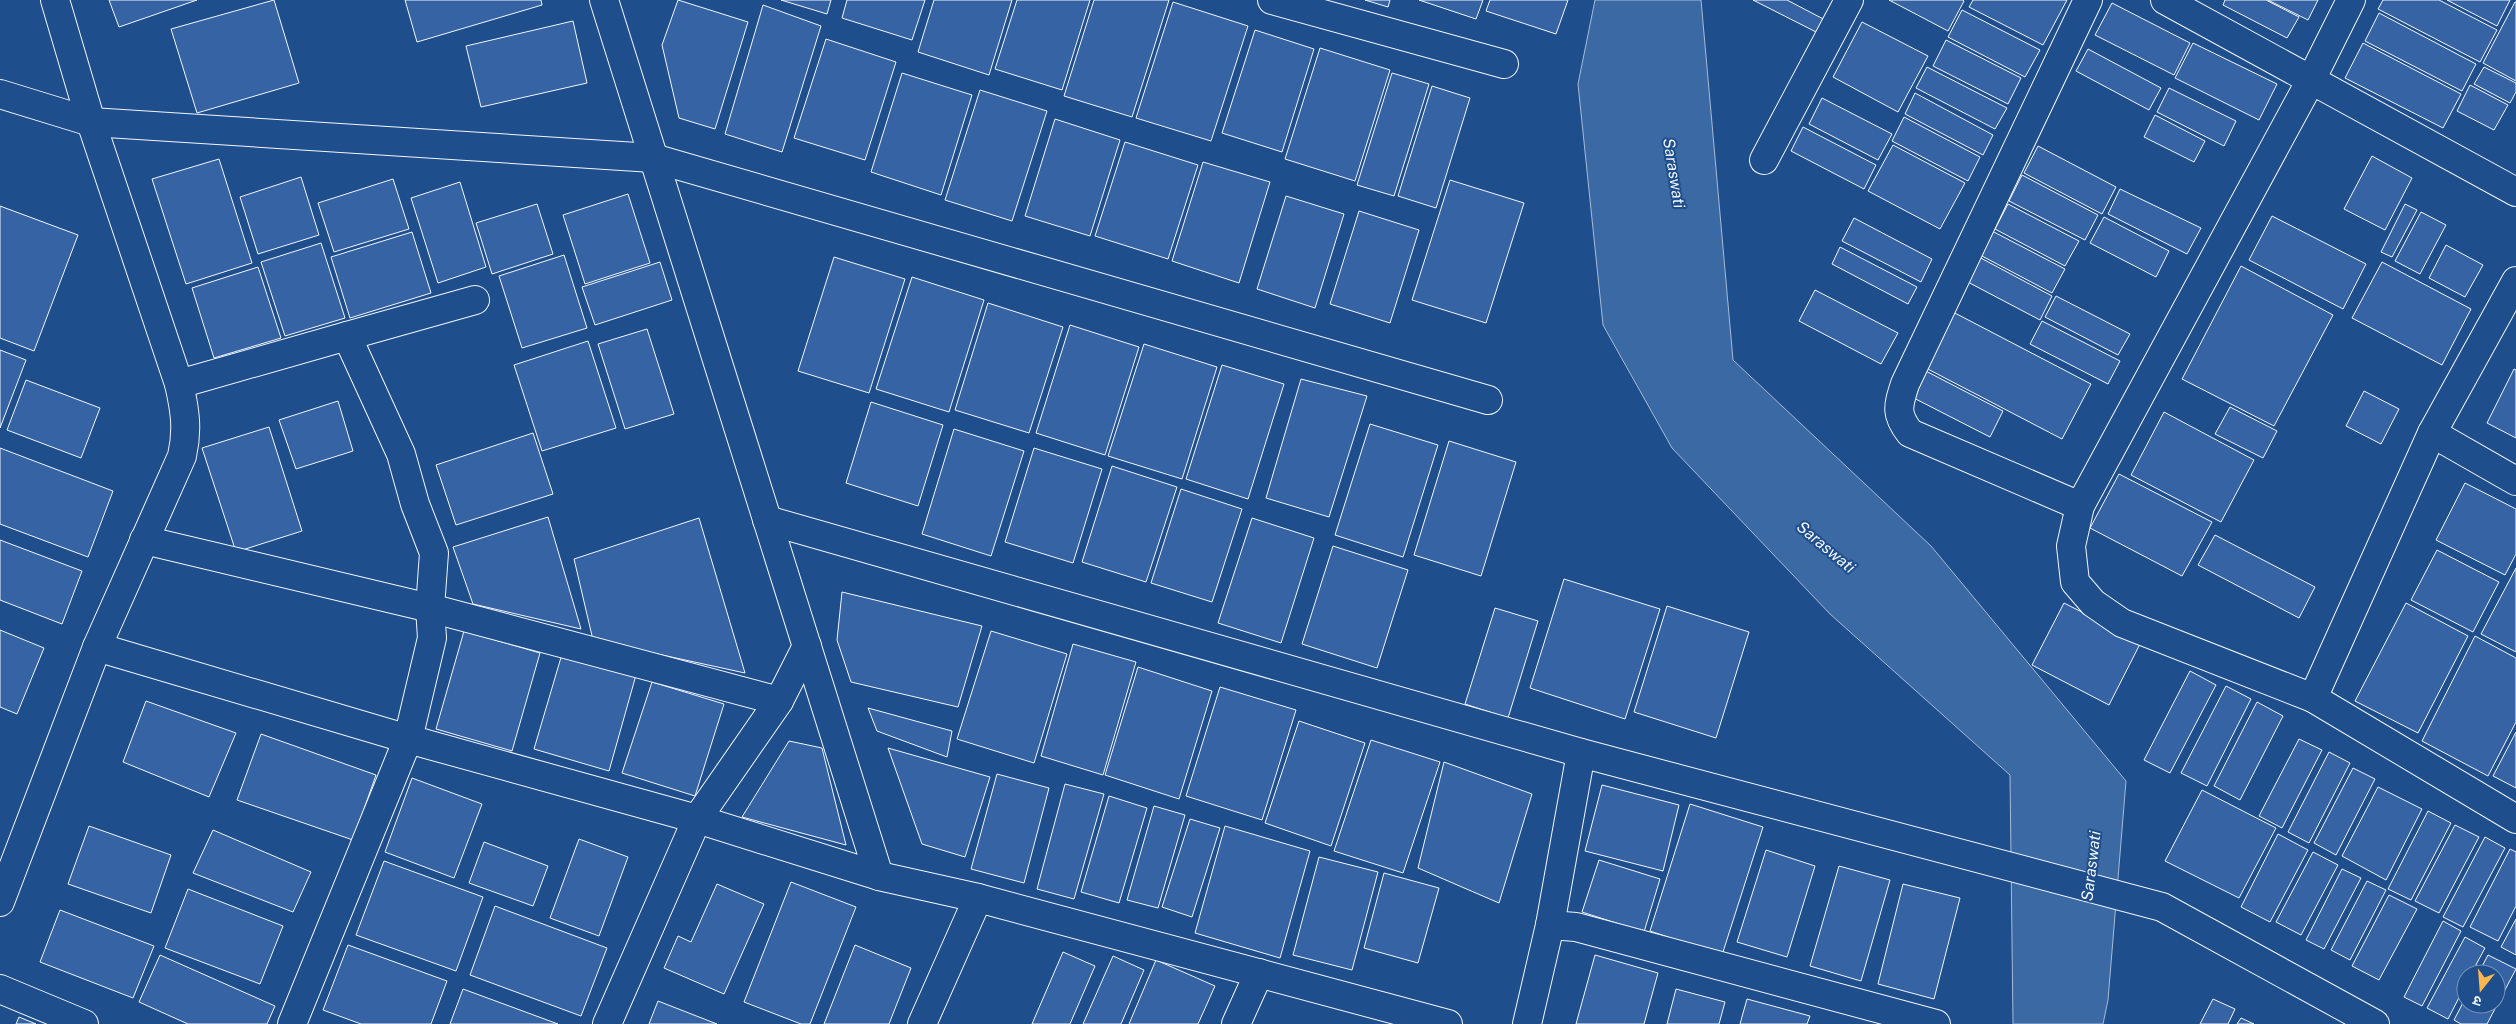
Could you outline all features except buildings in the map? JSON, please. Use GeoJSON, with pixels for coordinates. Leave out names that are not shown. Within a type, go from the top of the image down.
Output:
{"type":"FeatureCollection","features":[{"type":"Feature","properties":{"kind":"street"},"geometry":{"type":"LineString","coordinates":[[0,902],[97,647],[182,456],[186,436],[186,418],[179,384],[92,122],[55,0]]}},
{"type":"Feature","properties":{"kind":"street"},"geometry":{"type":"LineString","coordinates":[[604,0],[879,876]]}},
{"type":"Feature","properties":{"kind":"street"},"geometry":{"type":"LineString","coordinates":[[1272,0],[1504,64]]}},
{"type":"Feature","properties":{"kind":"street"},"geometry":{"type":"LineString","coordinates":[[1764,160],[1849,0]]}},
{"type":"Feature","properties":{"kind":"street"},"geometry":{"type":"LineString","coordinates":[[2080,506],[1910,433],[1901,422],[1898,406],[1905,384],[2088,0]]}},
{"type":"Feature","properties":{"kind":"street"},"geometry":{"type":"LineString","coordinates":[[2165,0],[2516,192]]}},
{"type":"Feature","properties":{"kind":"street"},"geometry":{"type":"LineString","coordinates":[[2351,0],[2311,80],[2080,506],[2071,546],[2075,582],[2093,603],[2122,623],[2313,698],[2516,819]]}},
{"type":"Feature","properties":{"kind":"street"},"geometry":{"type":"LineString","coordinates":[[0,94],[92,122],[653,158],[1488,400]]}},
{"type":"Feature","properties":{"kind":"street"},"geometry":{"type":"LineString","coordinates":[[2313,698],[2432,433],[2516,281]]}},
{"type":"Feature","properties":{"kind":"street"},"geometry":{"type":"LineString","coordinates":[[179,384],[475,300]]}},
{"type":"Feature","properties":{"kind":"street"},"geometry":{"type":"LineString","coordinates":[[292,1024],[408,740],[432,638],[430,608],[434,553],[415,504],[401,454],[347,336]]}},
{"type":"Feature","properties":{"kind":"street"},"geometry":{"type":"LineString","coordinates":[[2432,433],[2516,481]]}},
{"type":"Feature","properties":{"kind":"street"},"geometry":{"type":"LineString","coordinates":[[767,520],[1581,753],[2162,907],[2375,1024]]}},
{"type":"Feature","properties":{"kind":"street"},"geometry":{"type":"LineString","coordinates":[[144,540],[430,608],[780,701]]}},
{"type":"Feature","properties":{"kind":"street"},"geometry":{"type":"LineString","coordinates":[[606,1024],[696,819],[780,701],[807,646]]}},
{"type":"Feature","properties":{"kind":"street"},"geometry":{"type":"LineString","coordinates":[[97,647],[408,740],[696,819],[879,876],[978,898],[1448,1024]]}},
{"type":"Feature","properties":{"kind":"street"},"geometry":{"type":"LineString","coordinates":[[1527,1024],[1550,925],[1581,753]]}},
{"type":"Feature","properties":{"kind":"street"},"geometry":{"type":"LineString","coordinates":[[922,1024],[978,898]]}},
{"type":"Feature","properties":{"kind":"street"},"geometry":{"type":"LineString","coordinates":[[1550,925],[1576,927],[1936,1024]]}},
{"type":"Feature","properties":{"kind":"street"},"geometry":{"type":"LineString","coordinates":[[1236,1024],[1259,973]]}},
{"type":"Feature","properties":{"kind":"street"},"geometry":{"type":"LineString","coordinates":[[0,989],[84,1024]]}},
{"type":"Feature","properties":{"kind":"water","name":"Saraswati"},"geometry":{"type":"Polygon","coordinates":[[[1595,0],[1701,0],[1733,360],[1931,546],[2126,781],[2108,1000],[2103,1024],[2013,1024],[2010,775],[1830,614],[1672,448],[1603,325],[1578,84],[1595,0]]]}}]}
